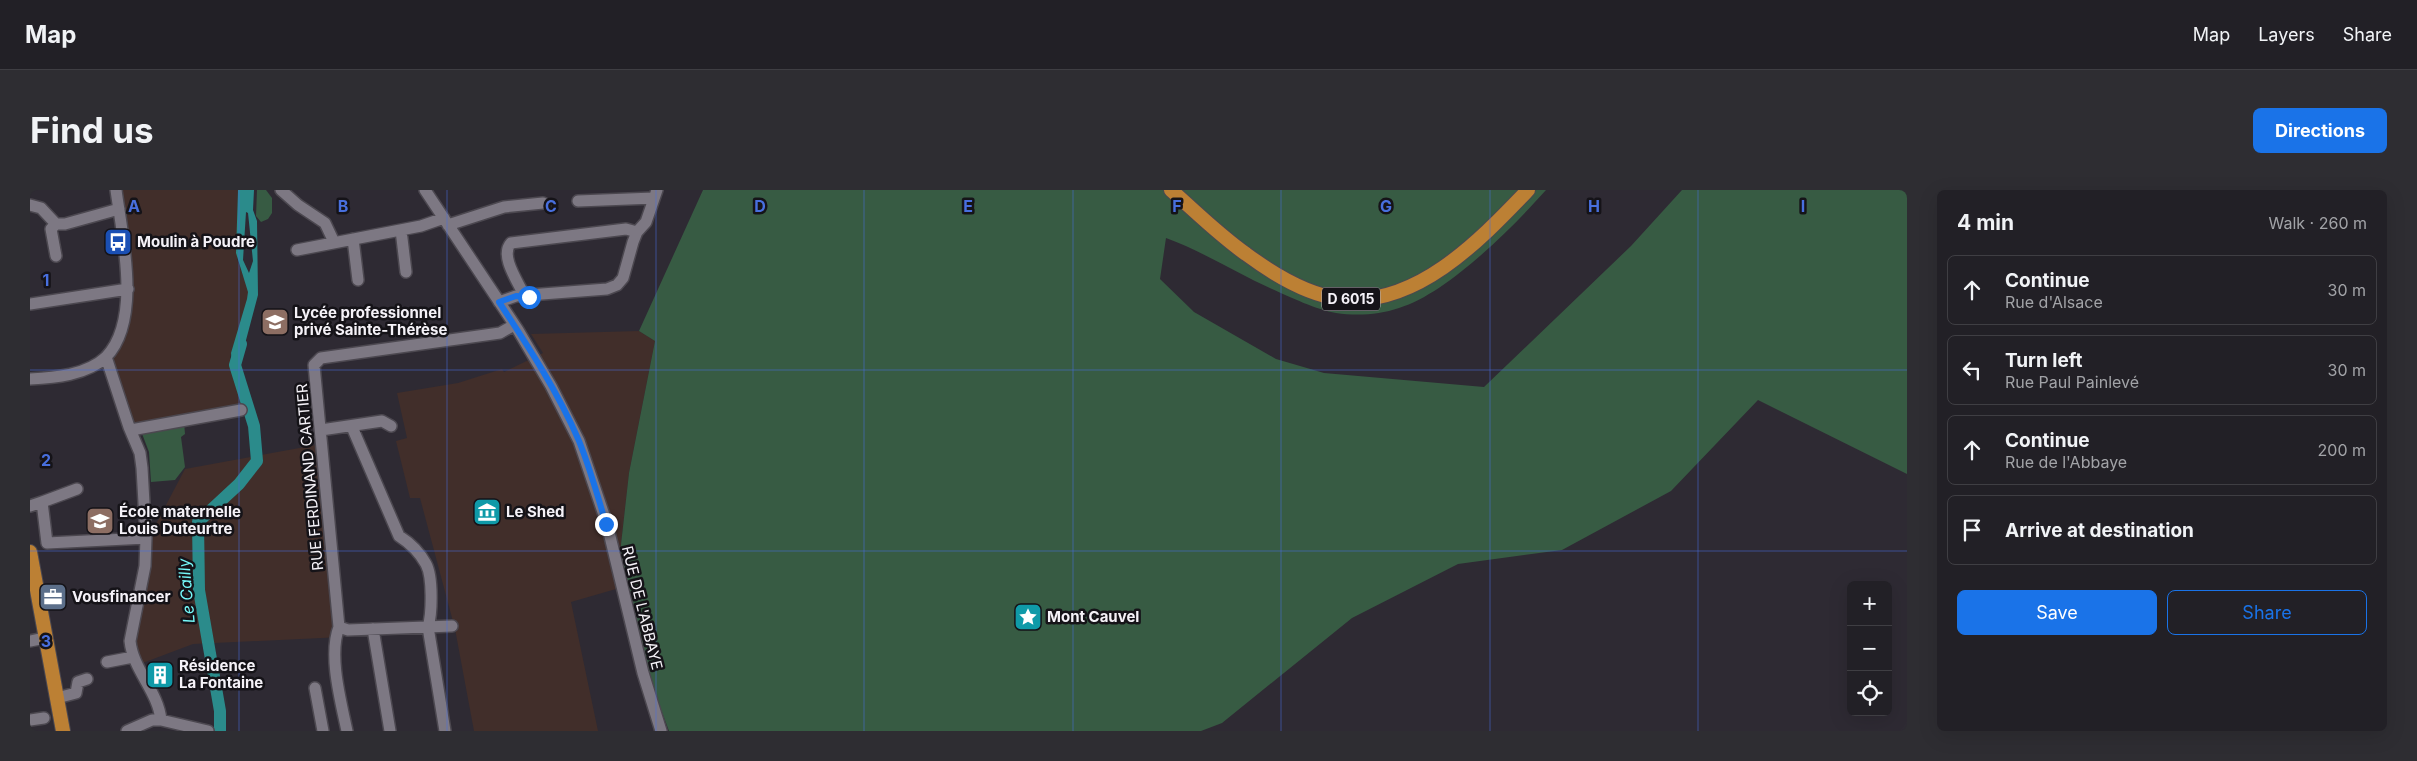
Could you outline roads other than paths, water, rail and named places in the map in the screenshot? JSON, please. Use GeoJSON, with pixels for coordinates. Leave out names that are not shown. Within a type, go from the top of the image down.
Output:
{"type":"FeatureCollection","features":[{"type":"Feature","properties":{"kind":"main road","name":"D 6015"},"geometry":{"type":"LineString","coordinates":[[1171,190],[1246,254],[1295,284],[1318,294],[1340,299],[1365,300],[1394,294],[1431,275],[1470,246],[1528,190]]}},
{"type":"Feature","properties":{"kind":"main road"},"geometry":{"type":"LineString","coordinates":[[30,552],[57,698],[52,717],[63,731]]}},
{"type":"Feature","properties":{"kind":"street"},"geometry":{"type":"LineString","coordinates":[[30,379],[52,378],[72,374],[94,364],[106,356],[121,327],[128,289],[116,190]]}},
{"type":"Feature","properties":{"kind":"street"},"geometry":{"type":"LineString","coordinates":[[281,190],[298,205],[325,223],[334,242]]}},
{"type":"Feature","properties":{"kind":"street","name":"RUE DE L'ABBAYE"},"geometry":{"type":"LineString","coordinates":[[425,190],[516,327],[559,402],[584,455],[606,524],[643,673],[661,731]]}},
{"type":"Feature","properties":{"kind":"street"},"geometry":{"type":"LineString","coordinates":[[499,302],[516,296],[607,289],[617,286],[623,278],[637,232],[646,222],[655,194],[578,201]]}},
{"type":"Feature","properties":{"kind":"street"},"geometry":{"type":"LineString","coordinates":[[297,250],[446,221],[504,207],[543,203]]}},
{"type":"Feature","properties":{"kind":"street"},"geometry":{"type":"LineString","coordinates":[[30,205],[41,208],[56,224]]}},
{"type":"Feature","properties":{"kind":"street"},"geometry":{"type":"LineString","coordinates":[[56,256],[51,229],[56,224],[65,224],[119,209]]}},
{"type":"Feature","properties":{"kind":"street"},"geometry":{"type":"LineString","coordinates":[[401,230],[406,272]]}},
{"type":"Feature","properties":{"kind":"street"},"geometry":{"type":"LineString","coordinates":[[525,296],[507,257],[507,248],[511,243],[626,230],[637,232]]}},
{"type":"Feature","properties":{"kind":"street"},"geometry":{"type":"LineString","coordinates":[[353,239],[358,280]]}},
{"type":"Feature","properties":{"kind":"street"},"geometry":{"type":"LineString","coordinates":[[30,304],[128,289]]}},
{"type":"Feature","properties":{"kind":"street","name":"RUE FERDINAND CARTIER"},"geometry":{"type":"LineString","coordinates":[[347,731],[337,674],[336,634],[339,626],[314,365],[321,358],[500,333],[516,327]]}},
{"type":"Feature","properties":{"kind":"street"},"geometry":{"type":"LineString","coordinates":[[106,356],[140,453],[146,538],[145,566],[130,641],[133,657],[157,704],[161,720]]}},
{"type":"Feature","properties":{"kind":"street"},"geometry":{"type":"LineString","coordinates":[[131,430],[241,410]]}},
{"type":"Feature","properties":{"kind":"street"},"geometry":{"type":"LineString","coordinates":[[321,430],[352,427],[361,423],[382,421],[391,426]]}},
{"type":"Feature","properties":{"kind":"street"},"geometry":{"type":"LineString","coordinates":[[352,427],[400,536],[413,546],[426,564],[431,616],[428,627],[445,731]]}},
{"type":"Feature","properties":{"kind":"street"},"geometry":{"type":"LineString","coordinates":[[30,506],[76,489]]}},
{"type":"Feature","properties":{"kind":"street"},"geometry":{"type":"LineString","coordinates":[[42,502],[47,543],[146,538]]}},
{"type":"Feature","properties":{"kind":"street"},"geometry":{"type":"LineString","coordinates":[[339,626],[348,630],[452,626]]}},
{"type":"Feature","properties":{"kind":"street"},"geometry":{"type":"LineString","coordinates":[[373,629],[390,731]]}},
{"type":"Feature","properties":{"kind":"street"},"geometry":{"type":"LineString","coordinates":[[30,641],[45,638]]}},
{"type":"Feature","properties":{"kind":"street"},"geometry":{"type":"LineString","coordinates":[[107,662],[133,657]]}},
{"type":"Feature","properties":{"kind":"street"},"geometry":{"type":"LineString","coordinates":[[57,698],[76,693],[78,682],[87,679]]}},
{"type":"Feature","properties":{"kind":"street"},"geometry":{"type":"LineString","coordinates":[[315,688],[322,731]]}},
{"type":"Feature","properties":{"kind":"street"},"geometry":{"type":"LineString","coordinates":[[30,720],[52,717]]}},
{"type":"Feature","properties":{"kind":"street"},"geometry":{"type":"LineString","coordinates":[[126,731],[152,720],[161,720],[208,731]]}},
{"type":"Feature","properties":{"kind":"water"},"geometry":{"type":"Polygon","coordinates":[[[238,190],[254,190],[253,210],[257,221],[258,295],[241,359],[232,361],[231,353],[248,292],[236,253],[238,190]],[[246,212],[243,260],[249,273],[253,261],[248,213],[246,212]]]}},
{"type":"Feature","properties":{"kind":"waterway","name":"Le Cailly"},"geometry":{"type":"LineString","coordinates":[[220,731],[220,711],[199,590],[198,522],[239,484],[257,461],[254,426],[235,365],[241,344]]}},
{"type":"Feature","properties":{"kind":"place","name":"Moulin à Poudre"},"geometry":{"type":"Point","coordinates":[118,242]}},
{"type":"Feature","properties":{"kind":"place","name":"Lycée professionnel privé Sainte-Thérèse"},"geometry":{"type":"Point","coordinates":[275,322]}},
{"type":"Feature","properties":{"kind":"place","name":"Le Shed"},"geometry":{"type":"Point","coordinates":[487,512]}},
{"type":"Feature","properties":{"kind":"place","name":"École maternelle Louis Duteurtre"},"geometry":{"type":"Point","coordinates":[100,521]}},
{"type":"Feature","properties":{"kind":"place","name":"Vousfinancer"},"geometry":{"type":"Point","coordinates":[53,597]}},
{"type":"Feature","properties":{"kind":"place","name":"Mont Cauvel"},"geometry":{"type":"Point","coordinates":[1028,617]}},
{"type":"Feature","properties":{"kind":"place","name":"Résidence La Fontaine"},"geometry":{"type":"Point","coordinates":[160,675]}}]}
